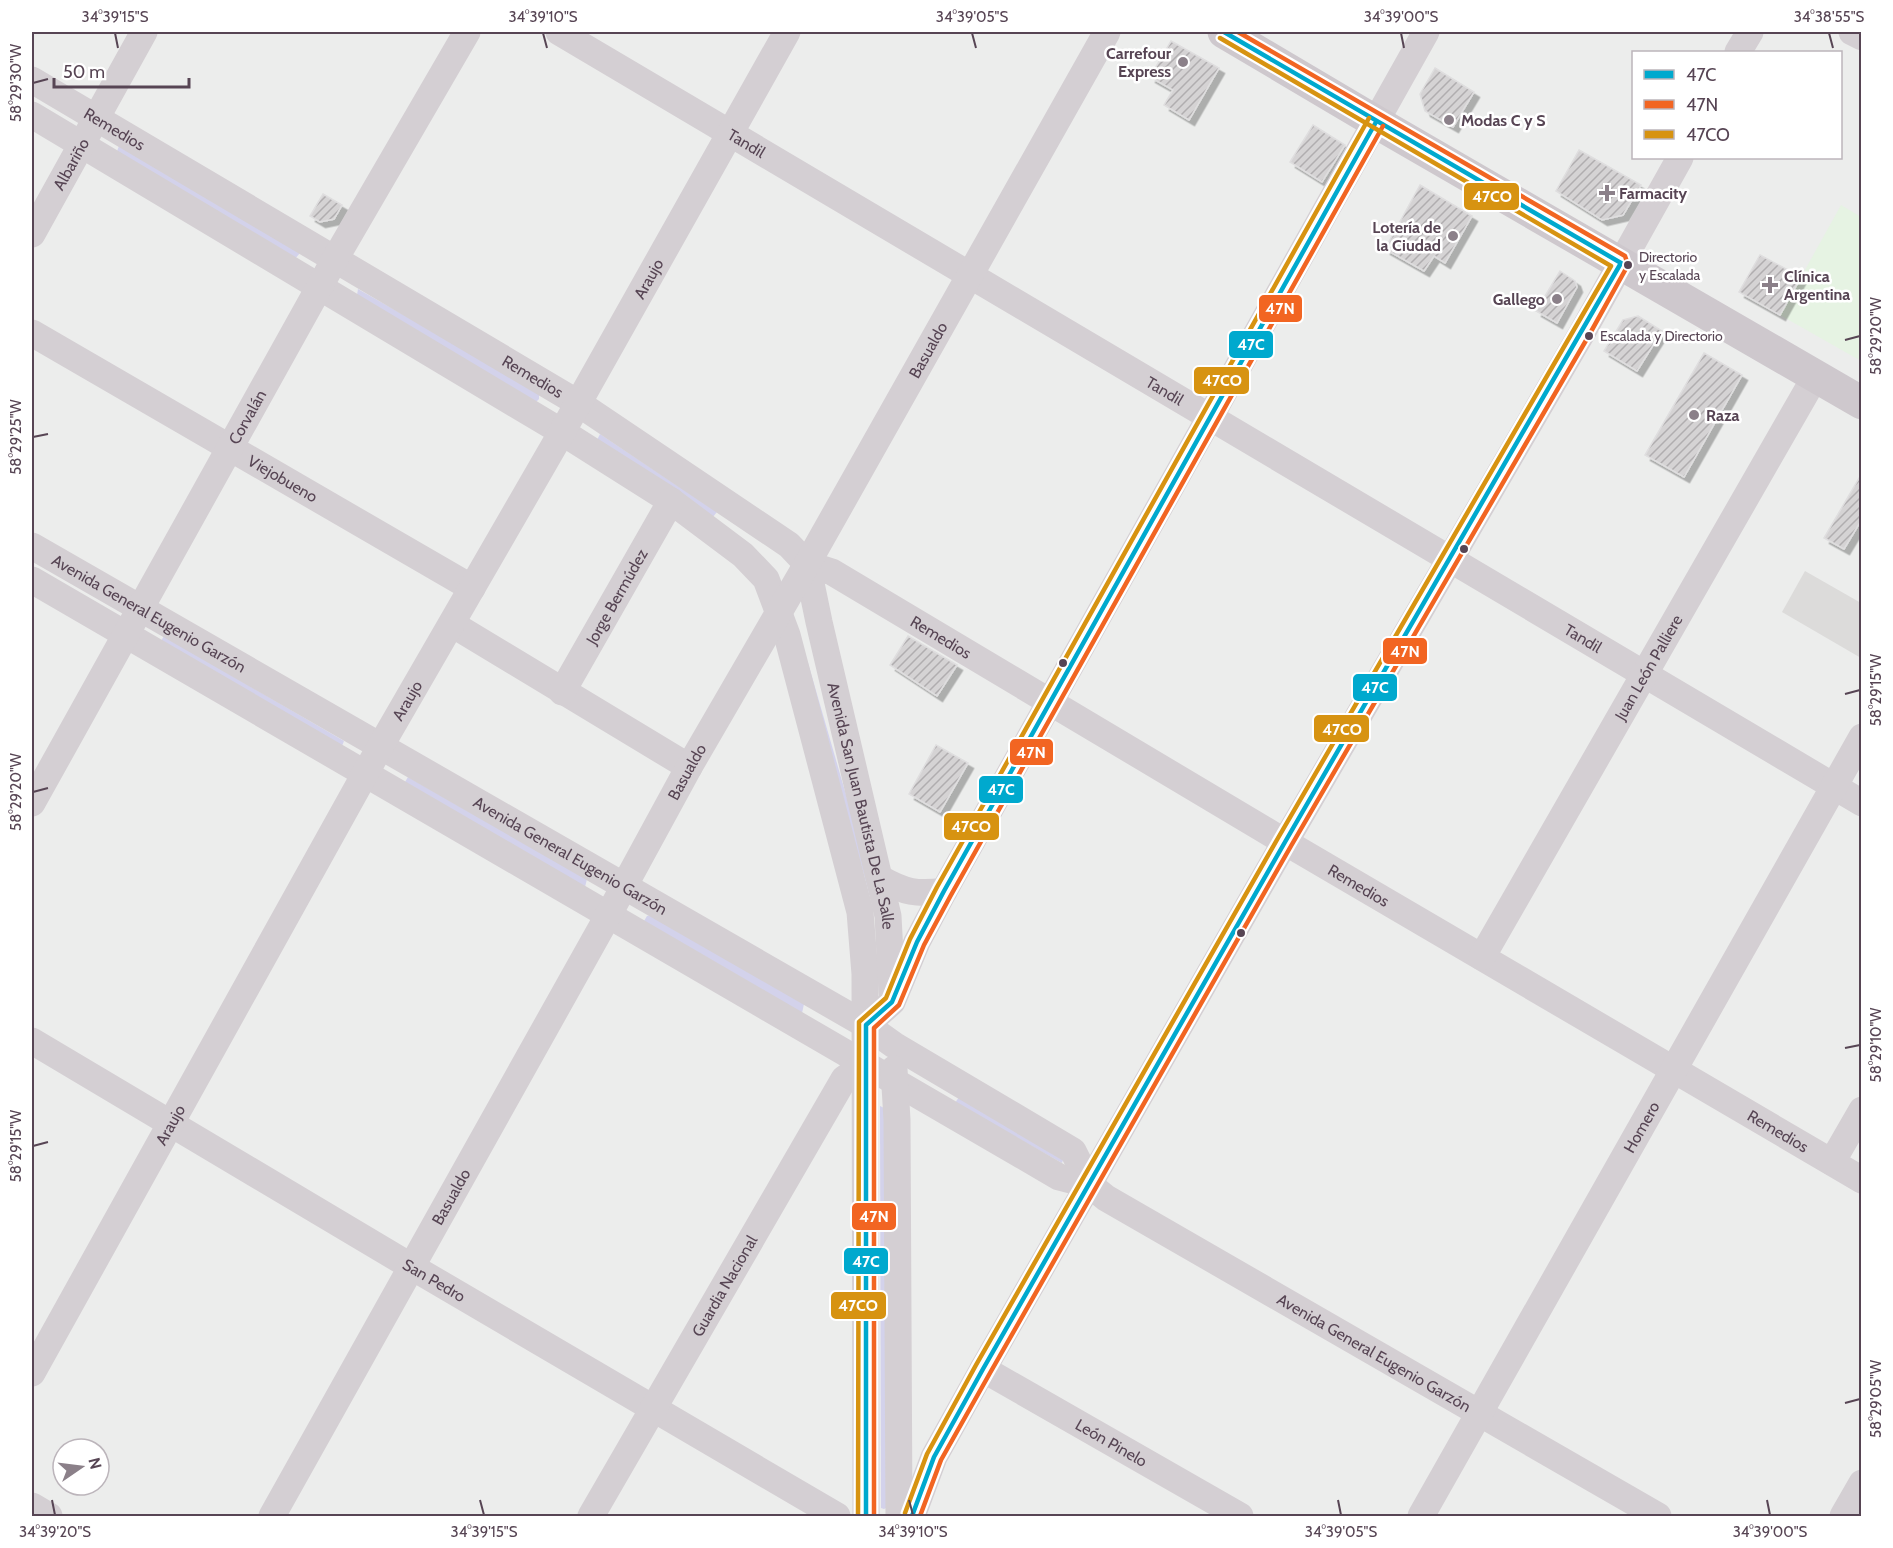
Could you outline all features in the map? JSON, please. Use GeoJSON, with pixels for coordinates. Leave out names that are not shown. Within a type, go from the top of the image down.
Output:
{"type":"FeatureCollection","features":[{"type":"Feature","properties":{"kind":"main road"},"geometry":{"type":"LineString","coordinates":[[1224,32],[1862,403]]}},
{"type":"Feature","properties":{"kind":"street","name":"Albariño"},"geometry":{"type":"LineString","coordinates":[[32,234],[144,32]]}},
{"type":"Feature","properties":{"kind":"street","name":"Corvalán"},"geometry":{"type":"LineString","coordinates":[[32,803],[335,259],[468,32]]}},
{"type":"Feature","properties":{"kind":"street","name":"Tandil"},"geometry":{"type":"LineString","coordinates":[[560,32],[1862,803]]}},
{"type":"Feature","properties":{"kind":"street","name":"Araujo"},"geometry":{"type":"LineString","coordinates":[[32,1373],[380,747],[578,404],[787,32]]}},
{"type":"Feature","properties":{"kind":"street","name":"Basualdo"},"geometry":{"type":"LineString","coordinates":[[272,1516],[689,768],[807,564],[1107,32]]}},
{"type":"Feature","properties":{"kind":"street"},"geometry":{"type":"LineString","coordinates":[[866,1025],[892,1002],[917,942],[944,891],[1426,32]]}},
{"type":"Feature","properties":{"kind":"street"},"geometry":{"type":"LineString","coordinates":[[1739,51],[1750,32]]}},
{"type":"Feature","properties":{"kind":"street"},"geometry":{"type":"LineString","coordinates":[[1851,32],[1862,37]]}},
{"type":"Feature","properties":{"kind":"street","name":"Remedios"},"geometry":{"type":"LineString","coordinates":[[32,80],[578,404],[789,545],[807,564],[832,572],[1285,842],[1862,1180]]}},
{"type":"Feature","properties":{"kind":"street","name":"Remedios"},"geometry":{"type":"LineString","coordinates":[[32,116],[321,286],[671,501],[743,555],[766,579],[779,612]]}},
{"type":"Feature","properties":{"kind":"street"},"geometry":{"type":"LineString","coordinates":[[912,1516],[934,1457],[983,1370],[1285,842],[1582,333],[1679,159]]}},
{"type":"Feature","properties":{"kind":"street","name":"Viejobueno"},"geometry":{"type":"LineString","coordinates":[[32,333],[472,588]]}},
{"type":"Feature","properties":{"kind":"street","name":"Juan León Palliere"},"geometry":{"type":"LineString","coordinates":[[1482,957],[1815,376]]}},
{"type":"Feature","properties":{"kind":"street","name":"Jorge Bermúdez"},"geometry":{"type":"LineString","coordinates":[[562,692],[671,501]]}},
{"type":"Feature","properties":{"kind":"street","name":"Avenida General Eugenio Garzón"},"geometry":{"type":"LineString","coordinates":[[32,546],[866,1025],[894,1045],[1073,1151],[1090,1185],[1106,1198],[1658,1516]]}},
{"type":"Feature","properties":{"kind":"street","name":"Avenida San Juan Bautista De La Salle"},"geometry":{"type":"LineString","coordinates":[[807,564],[880,879],[891,942],[897,1156],[899,1516]]}},
{"type":"Feature","properties":{"kind":"street","name":"Avenida General Eugenio Garzón"},"geometry":{"type":"LineString","coordinates":[[32,580],[1059,1177],[1090,1185]]}},
{"type":"Feature","properties":{"kind":"street","name":"Avenida San Juan Bautista De La Salle"},"geometry":{"type":"LineString","coordinates":[[779,612],[860,912],[866,974],[866,1516]]}},
{"type":"Feature","properties":{"kind":"street"},"geometry":{"type":"LineString","coordinates":[[452,624],[689,768]]}},
{"type":"Feature","properties":{"kind":"street","name":"Homero"},"geometry":{"type":"LineString","coordinates":[[1421,1516],[1862,737]]}},
{"type":"Feature","properties":{"kind":"street"},"geometry":{"type":"LineString","coordinates":[[880,879],[896,888],[920,894],[944,891]]}},
{"type":"Feature","properties":{"kind":"street","name":"San Pedro"},"geometry":{"type":"LineString","coordinates":[[32,1041],[412,1268],[837,1516]]}},
{"type":"Feature","properties":{"kind":"street","name":"Guardia Nacional"},"geometry":{"type":"LineString","coordinates":[[591,1516],[844,1079],[866,1064]]}},
{"type":"Feature","properties":{"kind":"street"},"geometry":{"type":"LineString","coordinates":[[1832,1162],[1862,1110]]}},
{"type":"Feature","properties":{"kind":"street","name":"León Pinelo"},"geometry":{"type":"LineString","coordinates":[[983,1370],[1240,1516]]}},
{"type":"Feature","properties":{"kind":"street"},"geometry":{"type":"LineString","coordinates":[[1843,1516],[1862,1483]]}},
{"type":"Feature","properties":{"kind":"street"},"geometry":{"type":"LineString","coordinates":[[32,1506],[49,1516]]}},
{"type":"Feature","properties":{"kind":"shaded area"},"geometry":{"type":"Polygon","coordinates":[[[119,146],[300,253],[294,260],[116,154],[119,146]]]}},
{"type":"Feature","properties":{"kind":"shaded area"},"geometry":{"type":"Polygon","coordinates":[[[1841,205],[1861,217],[1861,361],[1780,315],[1841,205]]]}},
{"type":"Feature","properties":{"kind":"shaded area"},"geometry":{"type":"Polygon","coordinates":[[[358,289],[539,392],[539,399],[535,403],[357,295],[358,289]]]}},
{"type":"Feature","properties":{"kind":"shaded area"},"geometry":{"type":"Polygon","coordinates":[[[600,434],[717,512],[712,518],[597,440],[600,434]]]}},
{"type":"Feature","properties":{"kind":"shaded area"},"geometry":{"type":"Polygon","coordinates":[[[1805,571],[1861,603],[1861,658],[1782,612],[1805,571]]]}},
{"type":"Feature","properties":{"kind":"shaded area"},"geometry":{"type":"Polygon","coordinates":[[[164,636],[344,741],[342,746],[161,641],[164,636]]]}},
{"type":"Feature","properties":{"kind":"shaded area"},"geometry":{"type":"Polygon","coordinates":[[[808,663],[881,916],[877,920],[803,664],[808,663]]]}},
{"type":"Feature","properties":{"kind":"shaded area"},"geometry":{"type":"Polygon","coordinates":[[[408,777],[587,879],[585,887],[405,782],[408,777]]]}},
{"type":"Feature","properties":{"kind":"shaded area"},"geometry":{"type":"Polygon","coordinates":[[[652,915],[804,1004],[802,1013],[644,921],[647,916],[652,915]]]}},
{"type":"Feature","properties":{"kind":"shaded area"},"geometry":{"type":"Polygon","coordinates":[[[959,1097],[1063,1160],[1062,1163],[955,1103],[959,1097]]]}},
{"type":"Feature","properties":{"kind":"shaded area"},"geometry":{"type":"Polygon","coordinates":[[[880,1106],[886,1109],[886,1508],[884,1509],[881,1508],[880,1106]]]}},
{"type":"Feature","properties":{"kind":"building"},"geometry":{"type":"Polygon","coordinates":[[[1171,41],[1219,68],[1189,120],[1164,105],[1173,90],[1150,77],[1171,41]]]}},
{"type":"Feature","properties":{"kind":"building"},"geometry":{"type":"Polygon","coordinates":[[[1435,68],[1474,92],[1453,127],[1425,111],[1420,94],[1435,68]]]}},
{"type":"Feature","properties":{"kind":"building"},"geometry":{"type":"Polygon","coordinates":[[[1313,125],[1345,145],[1322,182],[1290,162],[1313,125]]]}},
{"type":"Feature","properties":{"kind":"building","name":"Farmacity"},"geometry":{"type":"Polygon","coordinates":[[[1579,150],[1641,185],[1623,215],[1602,220],[1556,191],[1579,150]]]}},
{"type":"Feature","properties":{"kind":"building"},"geometry":{"type":"Polygon","coordinates":[[[1420,185],[1472,216],[1445,263],[1434,256],[1424,271],[1385,249],[1420,185]]]}},
{"type":"Feature","properties":{"kind":"building"},"geometry":{"type":"Polygon","coordinates":[[[323,194],[342,205],[334,219],[320,222],[310,216],[323,194]]]}},
{"type":"Feature","properties":{"kind":"building","name":"Clínica Argentina"},"geometry":{"type":"Polygon","coordinates":[[[1760,255],[1801,277],[1780,315],[1739,292],[1760,255]]]}},
{"type":"Feature","properties":{"kind":"building","name":"Gallego"},"geometry":{"type":"Polygon","coordinates":[[[1560,271],[1575,281],[1577,287],[1557,323],[1536,311],[1560,271]]]}},
{"type":"Feature","properties":{"kind":"building"},"geometry":{"type":"Polygon","coordinates":[[[1638,316],[1662,331],[1637,371],[1604,351],[1623,320],[1638,316]]]}},
{"type":"Feature","properties":{"kind":"building","name":"Raza"},"geometry":{"type":"Polygon","coordinates":[[[1704,353],[1742,375],[1684,477],[1645,455],[1704,353]]]}},
{"type":"Feature","properties":{"kind":"building"},"geometry":{"type":"Polygon","coordinates":[[[1862,473],[1862,519],[1844,549],[1824,538],[1862,473]]]}},
{"type":"Feature","properties":{"kind":"building"},"geometry":{"type":"Polygon","coordinates":[[[908,636],[957,665],[937,696],[890,665],[908,636]]]}},
{"type":"Feature","properties":{"kind":"building"},"geometry":{"type":"Polygon","coordinates":[[[936,745],[968,763],[940,812],[909,794],[936,745]]]}},
{"type":"Feature","properties":{"kind":"transit line","name":"47C"},"geometry":{"type":"LineString","coordinates":[[912,1516],[934,1457],[983,1369],[1621,263],[1224,32]]}},
{"type":"Feature","properties":{"kind":"transit line","name":"47N"},"geometry":{"type":"LineString","coordinates":[[920,1516],[941,1460],[990,1373],[1291,846],[1628,265],[1625,256],[1238,32]]}},
{"type":"Feature","properties":{"kind":"transit line","name":"47CO"},"geometry":{"type":"LineString","coordinates":[[905,1513],[927,1454],[976,1365],[1278,838],[1611,266],[1220,38]]}},
{"type":"Feature","properties":{"kind":"transit line","name":"47CO"},"geometry":{"type":"LineString","coordinates":[[858,1516],[859,1022],[886,998],[910,939],[937,887],[1369,118]]}},
{"type":"Feature","properties":{"kind":"transit line","name":"47C"},"geometry":{"type":"LineString","coordinates":[[866,1516],[866,1025],[892,1002],[917,942],[944,891],[1376,122]]}},
{"type":"Feature","properties":{"kind":"transit line","name":"47N"},"geometry":{"type":"LineString","coordinates":[[874,1516],[874,1028],[899,1005],[924,945],[951,895],[1383,126]]}},
{"type":"Feature","properties":{"kind":"place","name":"Carrefour Express"},"geometry":{"type":"Point","coordinates":[1183,62]}},
{"type":"Feature","properties":{"kind":"place","name":"Modas C y S"},"geometry":{"type":"Point","coordinates":[1449,120]}},
{"type":"Feature","properties":{"kind":"place","name":"Farmacity"},"geometry":{"type":"Point","coordinates":[1607,193]}},
{"type":"Feature","properties":{"kind":"place","name":"Lotería de la Ciudad"},"geometry":{"type":"Point","coordinates":[1453,236]}},
{"type":"Feature","properties":{"kind":"place","name":"Directorio y Escalada"},"geometry":{"type":"Point","coordinates":[1628,265]}},
{"type":"Feature","properties":{"kind":"place","name":"Clínica Argentina"},"geometry":{"type":"Point","coordinates":[1770,285]}},
{"type":"Feature","properties":{"kind":"place","name":"Gallego"},"geometry":{"type":"Point","coordinates":[1557,299]}},
{"type":"Feature","properties":{"kind":"place","name":"Escalada y Directorio"},"geometry":{"type":"Point","coordinates":[1589,336]}},
{"type":"Feature","properties":{"kind":"place","name":"Raza"},"geometry":{"type":"Point","coordinates":[1694,415]}}]}
